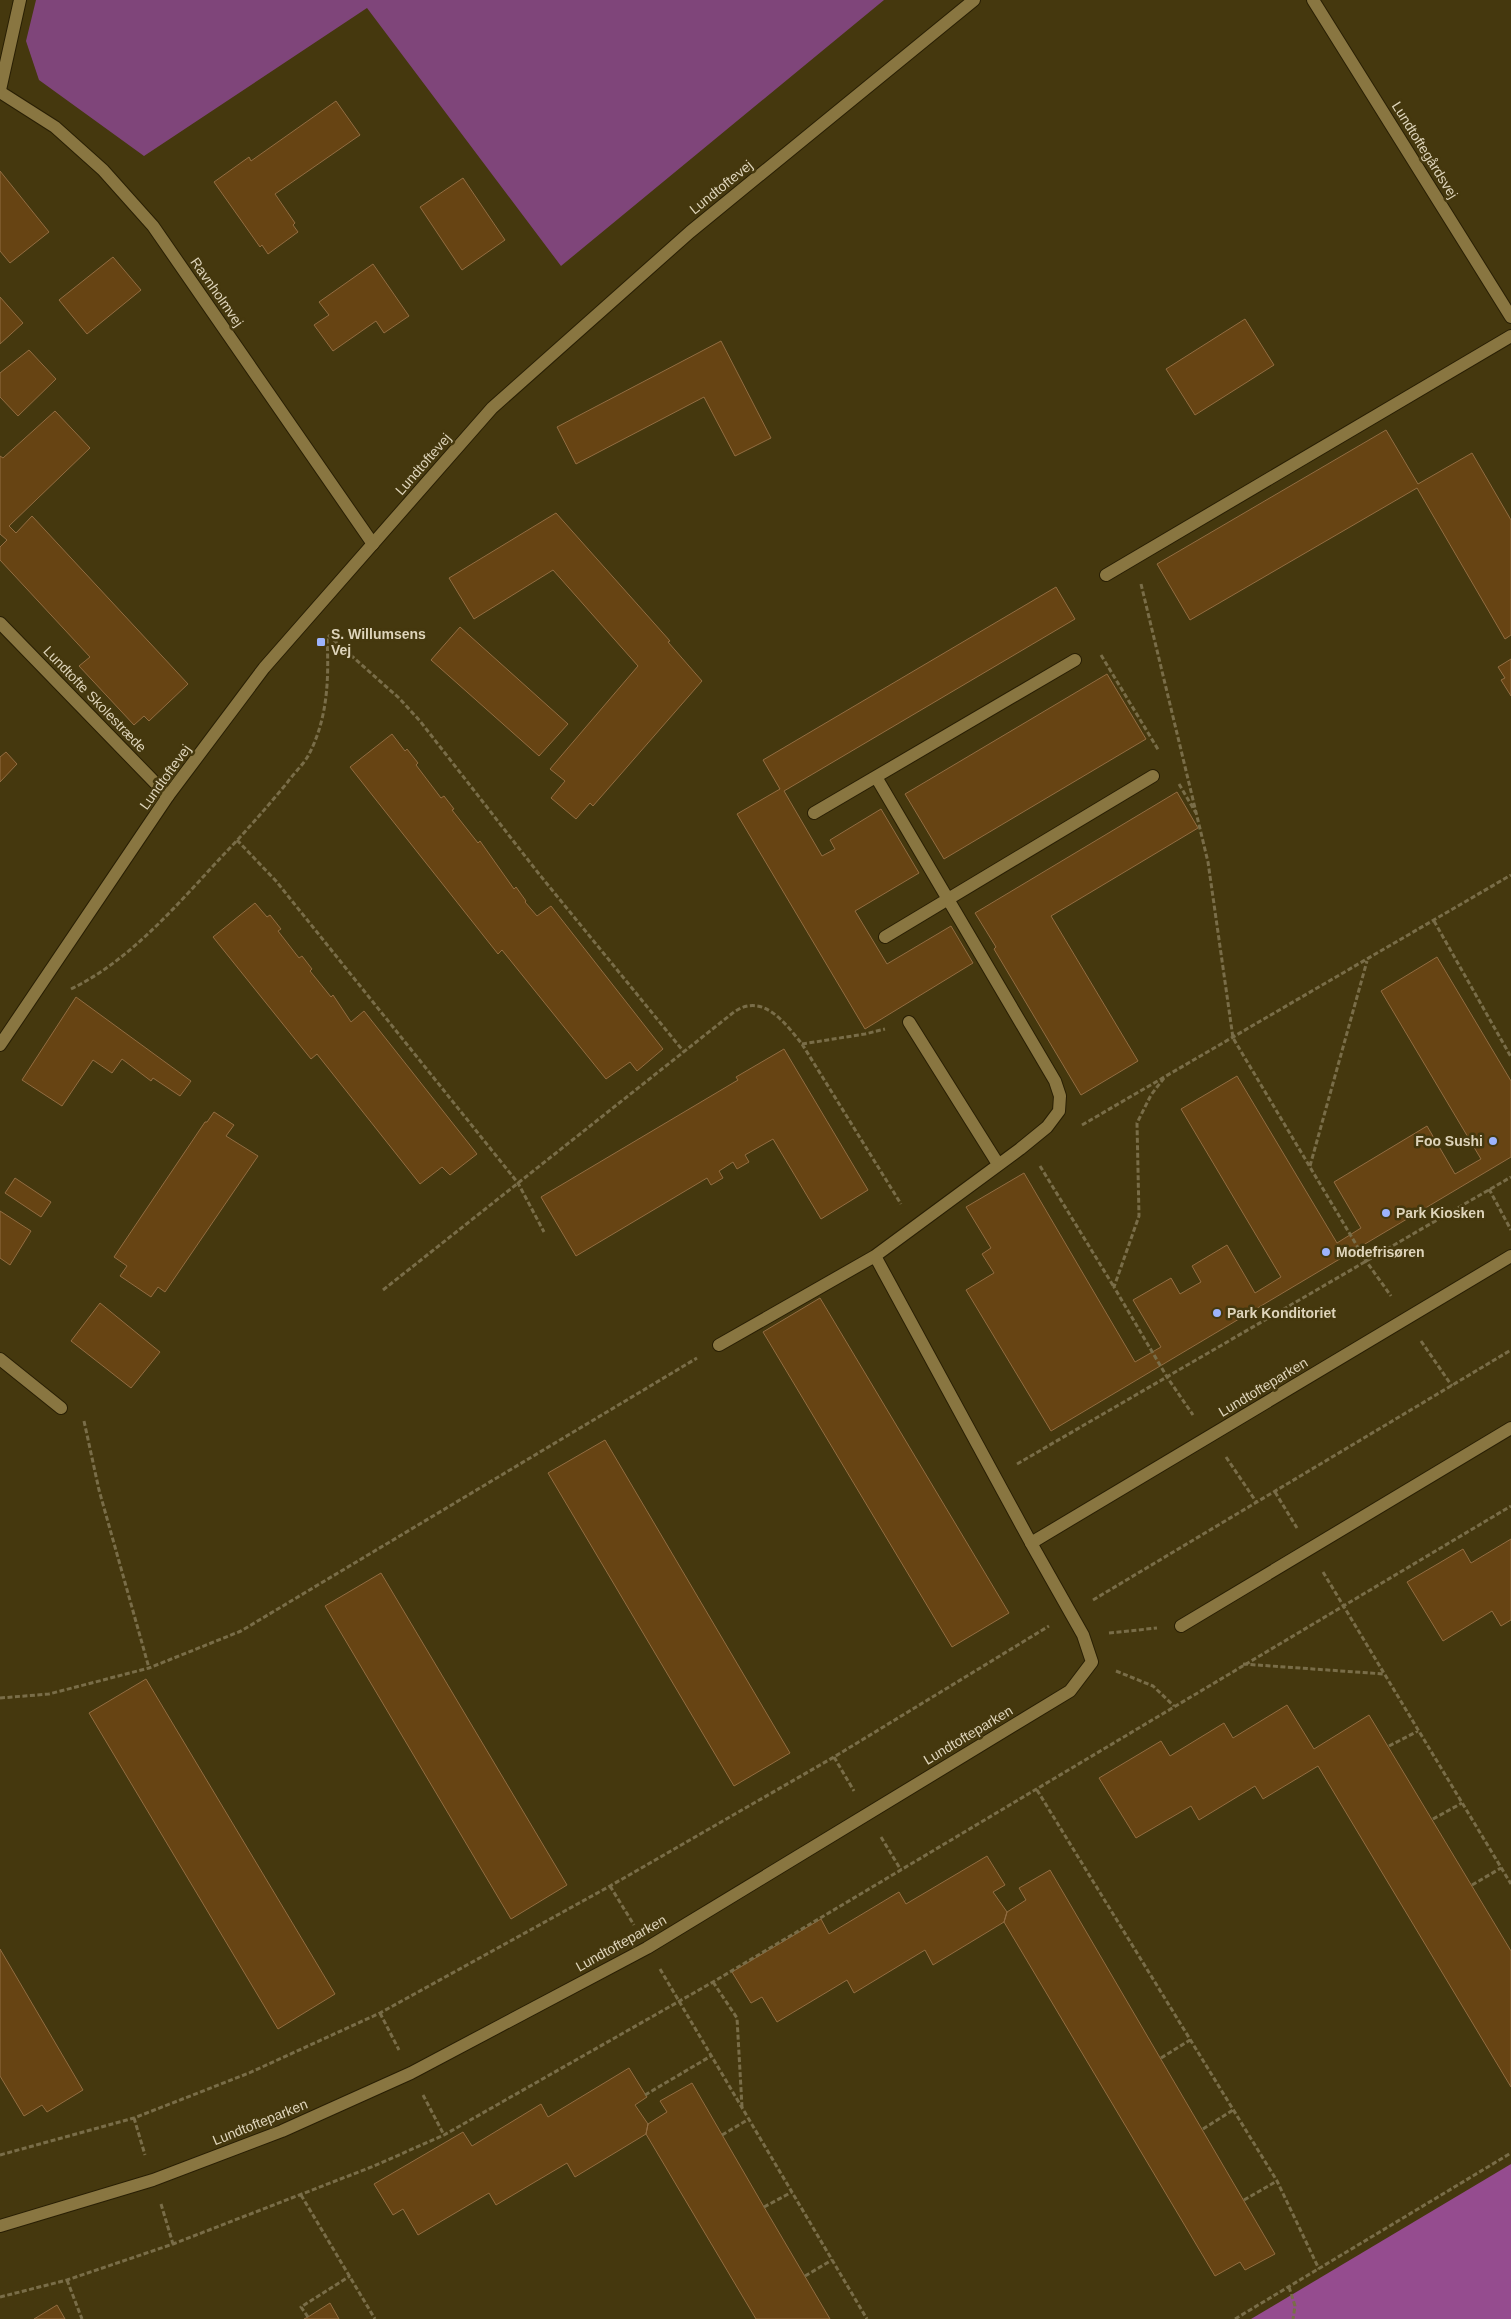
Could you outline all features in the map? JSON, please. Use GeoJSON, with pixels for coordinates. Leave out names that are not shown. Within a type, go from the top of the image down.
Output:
{"type":"FeatureCollection","features":[{"type":"Feature","properties":{"kind":"street"},"geometry":{"type":"LineString","coordinates":[[0,91],[20,0]]}},
{"type":"Feature","properties":{"kind":"street","name":"Lundtoftevej"},"geometry":{"type":"LineString","coordinates":[[0,1045],[168,796],[264,668],[492,408],[690,232],[974,0]]}},
{"type":"Feature","properties":{"kind":"street","name":"Lundtoftegårdsvej"},"geometry":{"type":"LineString","coordinates":[[1313,0],[1511,316]]}},
{"type":"Feature","properties":{"kind":"street","name":"Ravnholmvej"},"geometry":{"type":"LineString","coordinates":[[0,91],[55,127],[104,170],[153,226],[373,544]]}},
{"type":"Feature","properties":{"kind":"street"},"geometry":{"type":"LineString","coordinates":[[1106,574],[1511,336]]}},
{"type":"Feature","properties":{"kind":"street","name":"Lundtofte Skolestræde"},"geometry":{"type":"LineString","coordinates":[[0,623],[168,796]]}},
{"type":"Feature","properties":{"kind":"street"},"geometry":{"type":"LineString","coordinates":[[814,813],[1075,660]]}},
{"type":"Feature","properties":{"kind":"street"},"geometry":{"type":"LineString","coordinates":[[886,937],[1153,776]]}},
{"type":"Feature","properties":{"kind":"street"},"geometry":{"type":"LineString","coordinates":[[719,1344],[874,1256],[1020,1149],[1047,1127],[1058,1111],[1060,1096],[1055,1081],[876,777]]}},
{"type":"Feature","properties":{"kind":"street"},"geometry":{"type":"LineString","coordinates":[[909,1022],[998,1164]]}},
{"type":"Feature","properties":{"kind":"street"},"geometry":{"type":"LineString","coordinates":[[874,1256],[1083,1635],[1092,1662]]}},
{"type":"Feature","properties":{"kind":"street","name":"Lundtofteparken"},"geometry":{"type":"LineString","coordinates":[[1031,1543],[1511,1256]]}},
{"type":"Feature","properties":{"kind":"street"},"geometry":{"type":"LineString","coordinates":[[0,1359],[61,1408]]}},
{"type":"Feature","properties":{"kind":"street"},"geometry":{"type":"LineString","coordinates":[[1181,1626],[1511,1428]]}},
{"type":"Feature","properties":{"kind":"street","name":"Lundtofteparken"},"geometry":{"type":"LineString","coordinates":[[0,2226],[153,2180],[282,2131],[411,2073],[664,1937],[1070,1691],[1092,1662]]}},
{"type":"Feature","properties":{"kind":"path"},"geometry":{"type":"LineString","coordinates":[[1134,557],[1208,862],[1233,1038],[1366,1261],[1452,1386]]}},
{"type":"Feature","properties":{"kind":"path"},"geometry":{"type":"LineString","coordinates":[[63,992],[87,981],[114,963],[157,924],[256,821],[308,756],[323,717],[328,682],[327,634],[399,698],[420,721],[539,874],[684,1052]]}},
{"type":"Feature","properties":{"kind":"path"},"geometry":{"type":"LineString","coordinates":[[1096,647],[1164,759]]}},
{"type":"Feature","properties":{"kind":"path"},"geometry":{"type":"LineString","coordinates":[[1178,783],[1198,815]]}},
{"type":"Feature","properties":{"kind":"path"},"geometry":{"type":"LineString","coordinates":[[237,840],[280,886],[518,1183],[544,1232]]}},
{"type":"Feature","properties":{"kind":"path"},"geometry":{"type":"LineString","coordinates":[[1074,1130],[1165,1075],[1233,1038],[1511,875]]}},
{"type":"Feature","properties":{"kind":"path"},"geometry":{"type":"LineString","coordinates":[[1434,921],[1511,1057]]}},
{"type":"Feature","properties":{"kind":"path"},"geometry":{"type":"LineString","coordinates":[[1310,1166],[1367,960]]}},
{"type":"Feature","properties":{"kind":"path"},"geometry":{"type":"LineString","coordinates":[[383,1290],[743,1006],[754,1004],[767,1009],[786,1024],[802,1044],[900,1202]]}},
{"type":"Feature","properties":{"kind":"path"},"geometry":{"type":"LineString","coordinates":[[802,1044],[865,1034],[909,1022]]}},
{"type":"Feature","properties":{"kind":"path"},"geometry":{"type":"LineString","coordinates":[[1114,1287],[1139,1216],[1137,1123],[1151,1095],[1165,1075]]}},
{"type":"Feature","properties":{"kind":"path"},"geometry":{"type":"LineString","coordinates":[[1020,1149],[1032,1154],[1167,1377],[1208,1438],[1220,1448],[1257,1503]]}},
{"type":"Feature","properties":{"kind":"path"},"geometry":{"type":"LineString","coordinates":[[995,1477],[1511,1177]]}},
{"type":"Feature","properties":{"kind":"path"},"geometry":{"type":"LineString","coordinates":[[1489,1189],[1511,1230]]}},
{"type":"Feature","properties":{"kind":"path"},"geometry":{"type":"LineString","coordinates":[[0,1698],[49,1694],[149,1668],[241,1631],[719,1344]]}},
{"type":"Feature","properties":{"kind":"path"},"geometry":{"type":"LineString","coordinates":[[0,2155],[134,2118],[249,2073],[380,2013],[610,1886],[817,1767],[1511,1350]]}},
{"type":"Feature","properties":{"kind":"path"},"geometry":{"type":"LineString","coordinates":[[61,1408],[80,1401],[99,1490],[149,1668]]}},
{"type":"Feature","properties":{"kind":"path"},"geometry":{"type":"LineString","coordinates":[[0,2297],[68,2280],[173,2244],[374,2166],[444,2134],[713,1982],[1243,1664],[1511,1506]]}},
{"type":"Feature","properties":{"kind":"path"},"geometry":{"type":"LineString","coordinates":[[1343,1606],[1511,1884]]}},
{"type":"Feature","properties":{"kind":"path"},"geometry":{"type":"LineString","coordinates":[[1083,1635],[1181,1626]]}},
{"type":"Feature","properties":{"kind":"path"},"geometry":{"type":"LineString","coordinates":[[1092,1662],[1153,1686],[1174,1706]]}},
{"type":"Feature","properties":{"kind":"path"},"geometry":{"type":"LineString","coordinates":[[1243,1664],[1384,1674]]}},
{"type":"Feature","properties":{"kind":"path"},"geometry":{"type":"LineString","coordinates":[[1389,1746],[1418,1731]]}},
{"type":"Feature","properties":{"kind":"path"},"geometry":{"type":"LineString","coordinates":[[1036,1789],[1277,2181],[1319,2269]]}},
{"type":"Feature","properties":{"kind":"path"},"geometry":{"type":"LineString","coordinates":[[1433,1819],[1462,1803]]}},
{"type":"Feature","properties":{"kind":"path"},"geometry":{"type":"LineString","coordinates":[[1472,1885],[1501,1868]]}},
{"type":"Feature","properties":{"kind":"path"},"geometry":{"type":"LineString","coordinates":[[713,1982],[737,2018],[742,2108]]}},
{"type":"Feature","properties":{"kind":"path"},"geometry":{"type":"LineString","coordinates":[[679,2001],[867,2319]]}},
{"type":"Feature","properties":{"kind":"path"},"geometry":{"type":"LineString","coordinates":[[1161,2058],[1190,2040]]}},
{"type":"Feature","properties":{"kind":"path"},"geometry":{"type":"LineString","coordinates":[[645,2095],[712,2056]]}},
{"type":"Feature","properties":{"kind":"path"},"geometry":{"type":"LineString","coordinates":[[1202,2129],[1233,2110]]}},
{"type":"Feature","properties":{"kind":"path"},"geometry":{"type":"LineString","coordinates":[[722,2135],[749,2120]]}},
{"type":"Feature","properties":{"kind":"path"},"geometry":{"type":"LineString","coordinates":[[1235,2319],[1511,2153]]}},
{"type":"Feature","properties":{"kind":"path"},"geometry":{"type":"LineString","coordinates":[[1244,2200],[1277,2181]]}},
{"type":"Feature","properties":{"kind":"path"},"geometry":{"type":"LineString","coordinates":[[764,2206],[792,2192]]}},
{"type":"Feature","properties":{"kind":"path"},"geometry":{"type":"LineString","coordinates":[[301,2195],[375,2319]]}},
{"type":"Feature","properties":{"kind":"path"},"geometry":{"type":"LineString","coordinates":[[805,2276],[832,2260]]}},
{"type":"Feature","properties":{"kind":"path"},"geometry":{"type":"LineString","coordinates":[[308,2317],[301,2306],[350,2276]]}},
{"type":"Feature","properties":{"kind":"path"},"geometry":{"type":"LineString","coordinates":[[68,2280],[82,2319]]}},
{"type":"Feature","properties":{"kind":"path"},"geometry":{"type":"LineString","coordinates":[[1289,2287],[1295,2306],[1293,2319]]}},
{"type":"Feature","properties":{"kind":"shaded area"},"geometry":{"type":"Polygon","coordinates":[[[36,0],[884,0],[561,266],[367,8],[144,156],[39,80],[26,41],[36,0]]]}},
{"type":"Feature","properties":{"kind":"shaded area"},"geometry":{"type":"Polygon","coordinates":[[[1511,2164],[1511,2319],[1251,2319],[1511,2164]]]}},
{"type":"Feature","properties":{"kind":"building"},"geometry":{"type":"Polygon","coordinates":[[[336,101],[360,135],[275,194],[295,223],[293,225],[298,232],[268,254],[262,245],[260,247],[214,182],[249,157],[251,161],[336,101]]]}},
{"type":"Feature","properties":{"kind":"building"},"geometry":{"type":"Polygon","coordinates":[[[0,171],[49,232],[10,263],[0,251],[0,171]]]}},
{"type":"Feature","properties":{"kind":"building"},"geometry":{"type":"Polygon","coordinates":[[[463,178],[505,240],[462,270],[420,207],[463,178]]]}},
{"type":"Feature","properties":{"kind":"building"},"geometry":{"type":"Polygon","coordinates":[[[113,257],[141,290],[87,334],[59,300],[113,257]]]}},
{"type":"Feature","properties":{"kind":"building"},"geometry":{"type":"Polygon","coordinates":[[[373,264],[409,316],[384,333],[376,321],[333,351],[314,325],[329,315],[319,302],[373,264]]]}},
{"type":"Feature","properties":{"kind":"building"},"geometry":{"type":"Polygon","coordinates":[[[0,297],[23,323],[0,344],[0,297]]]}},
{"type":"Feature","properties":{"kind":"building"},"geometry":{"type":"Polygon","coordinates":[[[1245,319],[1274,365],[1195,415],[1166,369],[1245,319]]]}},
{"type":"Feature","properties":{"kind":"building"},"geometry":{"type":"Polygon","coordinates":[[[721,341],[771,438],[735,456],[704,397],[576,464],[557,427],[721,341]]]}},
{"type":"Feature","properties":{"kind":"building"},"geometry":{"type":"Polygon","coordinates":[[[29,350],[56,379],[18,416],[0,397],[0,373],[29,350]]]}},
{"type":"Feature","properties":{"kind":"building"},"geometry":{"type":"Polygon","coordinates":[[[55,411],[90,448],[9,526],[16,533],[32,516],[188,684],[149,721],[144,716],[134,725],[79,666],[90,657],[0,560],[0,547],[7,540],[0,534],[0,456],[3,458],[55,411]]]}},
{"type":"Feature","properties":{"kind":"building"},"geometry":{"type":"Polygon","coordinates":[[[1386,430],[1418,484],[1472,453],[1511,520],[1511,635],[1505,639],[1417,488],[1190,620],[1157,564],[1386,430]]]}},
{"type":"Feature","properties":{"kind":"building"},"geometry":{"type":"Polygon","coordinates":[[[556,513],[670,641],[668,642],[702,681],[593,806],[590,803],[576,819],[551,798],[565,781],[550,769],[638,666],[553,570],[474,619],[449,578],[556,513]]]}},
{"type":"Feature","properties":{"kind":"building"},"geometry":{"type":"Polygon","coordinates":[[[1056,587],[1075,619],[784,791],[822,856],[835,849],[830,840],[881,809],[919,873],[855,911],[887,964],[951,926],[973,963],[865,1029],[737,814],[780,789],[763,760],[1056,587]]]}},
{"type":"Feature","properties":{"kind":"building"},"geometry":{"type":"Polygon","coordinates":[[[460,627],[568,724],[539,756],[431,660],[460,627]]]}},
{"type":"Feature","properties":{"kind":"building"},"geometry":{"type":"Polygon","coordinates":[[[1511,659],[1511,696],[1501,680],[1505,678],[1498,667],[1511,659]]]}},
{"type":"Feature","properties":{"kind":"building"},"geometry":{"type":"Polygon","coordinates":[[[1107,674],[1146,739],[944,859],[905,794],[1107,674]]]}},
{"type":"Feature","properties":{"kind":"building"},"geometry":{"type":"Polygon","coordinates":[[[392,734],[405,751],[407,749],[418,763],[416,765],[441,798],[444,796],[454,809],[452,810],[478,843],[480,841],[514,889],[516,887],[525,902],[537,916],[551,906],[663,1049],[637,1071],[630,1062],[606,1079],[502,950],[498,954],[350,767],[392,734]]]}},
{"type":"Feature","properties":{"kind":"building"},"geometry":{"type":"Polygon","coordinates":[[[6,752],[17,764],[0,782],[0,757],[6,752]]]}},
{"type":"Feature","properties":{"kind":"building"},"geometry":{"type":"Polygon","coordinates":[[[1177,792],[1198,828],[1051,916],[1138,1061],[1081,1095],[994,949],[996,947],[975,913],[1177,792]]]}},
{"type":"Feature","properties":{"kind":"building"},"geometry":{"type":"Polygon","coordinates":[[[255,903],[267,917],[270,915],[281,929],[278,931],[299,958],[302,956],[312,969],[310,971],[331,997],[333,995],[351,1022],[364,1011],[477,1154],[450,1175],[442,1167],[420,1184],[317,1054],[311,1059],[213,937],[255,903]]]}},
{"type":"Feature","properties":{"kind":"building"},"geometry":{"type":"Polygon","coordinates":[[[1437,957],[1511,1081],[1511,1157],[1051,1431],[966,1290],[994,1273],[982,1254],[991,1248],[966,1207],[1024,1173],[1135,1362],[1161,1347],[1133,1300],[1171,1278],[1180,1294],[1201,1282],[1192,1266],[1227,1245],[1255,1293],[1281,1277],[1181,1109],[1237,1076],[1337,1243],[1361,1228],[1334,1182],[1427,1126],[1455,1174],[1481,1159],[1381,991],[1437,957]]]}},
{"type":"Feature","properties":{"kind":"building"},"geometry":{"type":"Polygon","coordinates":[[[76,997],[191,1081],[180,1096],[153,1078],[151,1081],[122,1059],[112,1073],[93,1060],[62,1106],[22,1080],[76,997]]]}},
{"type":"Feature","properties":{"kind":"building"},"geometry":{"type":"Polygon","coordinates":[[[784,1049],[868,1190],[821,1219],[773,1139],[745,1155],[749,1162],[737,1169],[733,1162],[719,1171],[723,1178],[711,1185],[707,1178],[576,1256],[541,1197],[738,1080],[736,1077],[784,1049]]]}},
{"type":"Feature","properties":{"kind":"building"},"geometry":{"type":"Polygon","coordinates":[[[214,1112],[234,1125],[226,1136],[258,1156],[165,1292],[158,1287],[151,1297],[120,1276],[127,1266],[114,1257],[205,1122],[214,1112]]]}},
{"type":"Feature","properties":{"kind":"building"},"geometry":{"type":"Polygon","coordinates":[[[15,1178],[51,1202],[41,1217],[5,1193],[15,1178]]]}},
{"type":"Feature","properties":{"kind":"building"},"geometry":{"type":"Polygon","coordinates":[[[0,1211],[31,1231],[10,1265],[0,1258],[0,1211]]]}},
{"type":"Feature","properties":{"kind":"building"},"geometry":{"type":"Polygon","coordinates":[[[820,1298],[1009,1613],[952,1647],[763,1332],[820,1298]]]}},
{"type":"Feature","properties":{"kind":"building"},"geometry":{"type":"Polygon","coordinates":[[[100,1303],[160,1352],[131,1388],[71,1341],[100,1303]]]}},
{"type":"Feature","properties":{"kind":"building"},"geometry":{"type":"Polygon","coordinates":[[[605,1440],[790,1753],[734,1786],[548,1473],[605,1440]]]}},
{"type":"Feature","properties":{"kind":"building"},"geometry":{"type":"Polygon","coordinates":[[[1511,1539],[1511,1620],[1501,1626],[1492,1611],[1443,1641],[1407,1582],[1463,1549],[1471,1563],[1511,1539]]]}},
{"type":"Feature","properties":{"kind":"building"},"geometry":{"type":"Polygon","coordinates":[[[381,1573],[567,1885],[511,1919],[325,1606],[381,1573]]]}},
{"type":"Feature","properties":{"kind":"building"},"geometry":{"type":"Polygon","coordinates":[[[146,1679],[335,1994],[278,2029],[89,1713],[146,1679]]]}},
{"type":"Feature","properties":{"kind":"building"},"geometry":{"type":"Polygon","coordinates":[[[1287,1705],[1314,1749],[1369,1715],[1511,1951],[1511,2087],[1318,1766],[1263,1799],[1255,1786],[1199,1820],[1191,1806],[1136,1838],[1099,1778],[1161,1741],[1170,1756],[1224,1723],[1233,1738],[1287,1705]]]}},
{"type":"Feature","properties":{"kind":"building"},"geometry":{"type":"Polygon","coordinates":[[[987,1856],[1005,1885],[993,1892],[1007,1912],[1004,1922],[933,1965],[925,1950],[854,1993],[847,1980],[777,2022],[762,1997],[751,2003],[732,1972],[821,1919],[829,1934],[899,1892],[906,1904],[987,1856]]]}},
{"type":"Feature","properties":{"kind":"building"},"geometry":{"type":"Polygon","coordinates":[[[1050,1870],[1275,2254],[1245,2270],[1240,2262],[1215,2276],[1004,1922],[1007,1912],[1026,1900],[1019,1888],[1050,1870]]]}},
{"type":"Feature","properties":{"kind":"building"},"geometry":{"type":"Polygon","coordinates":[[[0,1949],[83,2090],[47,2112],[42,2105],[24,2116],[0,2076],[0,1949]]]}},
{"type":"Feature","properties":{"kind":"building"},"geometry":{"type":"Polygon","coordinates":[[[629,2068],[647,2097],[635,2105],[648,2124],[646,2134],[575,2177],[567,2163],[496,2205],[489,2193],[418,2235],[403,2209],[393,2215],[374,2184],[463,2132],[472,2146],[541,2104],[548,2117],[629,2068]]]}},
{"type":"Feature","properties":{"kind":"building"},"geometry":{"type":"Polygon","coordinates":[[[692,2083],[830,2319],[756,2319],[646,2134],[648,2124],[667,2112],[660,2101],[692,2083]]]}},
{"type":"Feature","properties":{"kind":"building"},"geometry":{"type":"Polygon","coordinates":[[[330,2303],[339,2319],[304,2319],[308,2317],[330,2303]]]}},
{"type":"Feature","properties":{"kind":"building"},"geometry":{"type":"Polygon","coordinates":[[[57,2305],[65,2319],[34,2319],[57,2305]]]}},
{"type":"Feature","properties":{"kind":"place","name":"S. Willumsens Vej"},"geometry":{"type":"Point","coordinates":[321,642]}},
{"type":"Feature","properties":{"kind":"place","name":"Foo Sushi"},"geometry":{"type":"Point","coordinates":[1493,1141]}},
{"type":"Feature","properties":{"kind":"place","name":"Park Kiosken"},"geometry":{"type":"Point","coordinates":[1386,1213]}},
{"type":"Feature","properties":{"kind":"place","name":"Modefrisøren"},"geometry":{"type":"Point","coordinates":[1326,1252]}},
{"type":"Feature","properties":{"kind":"place","name":"Park Konditoriet"},"geometry":{"type":"Point","coordinates":[1217,1313]}}]}
